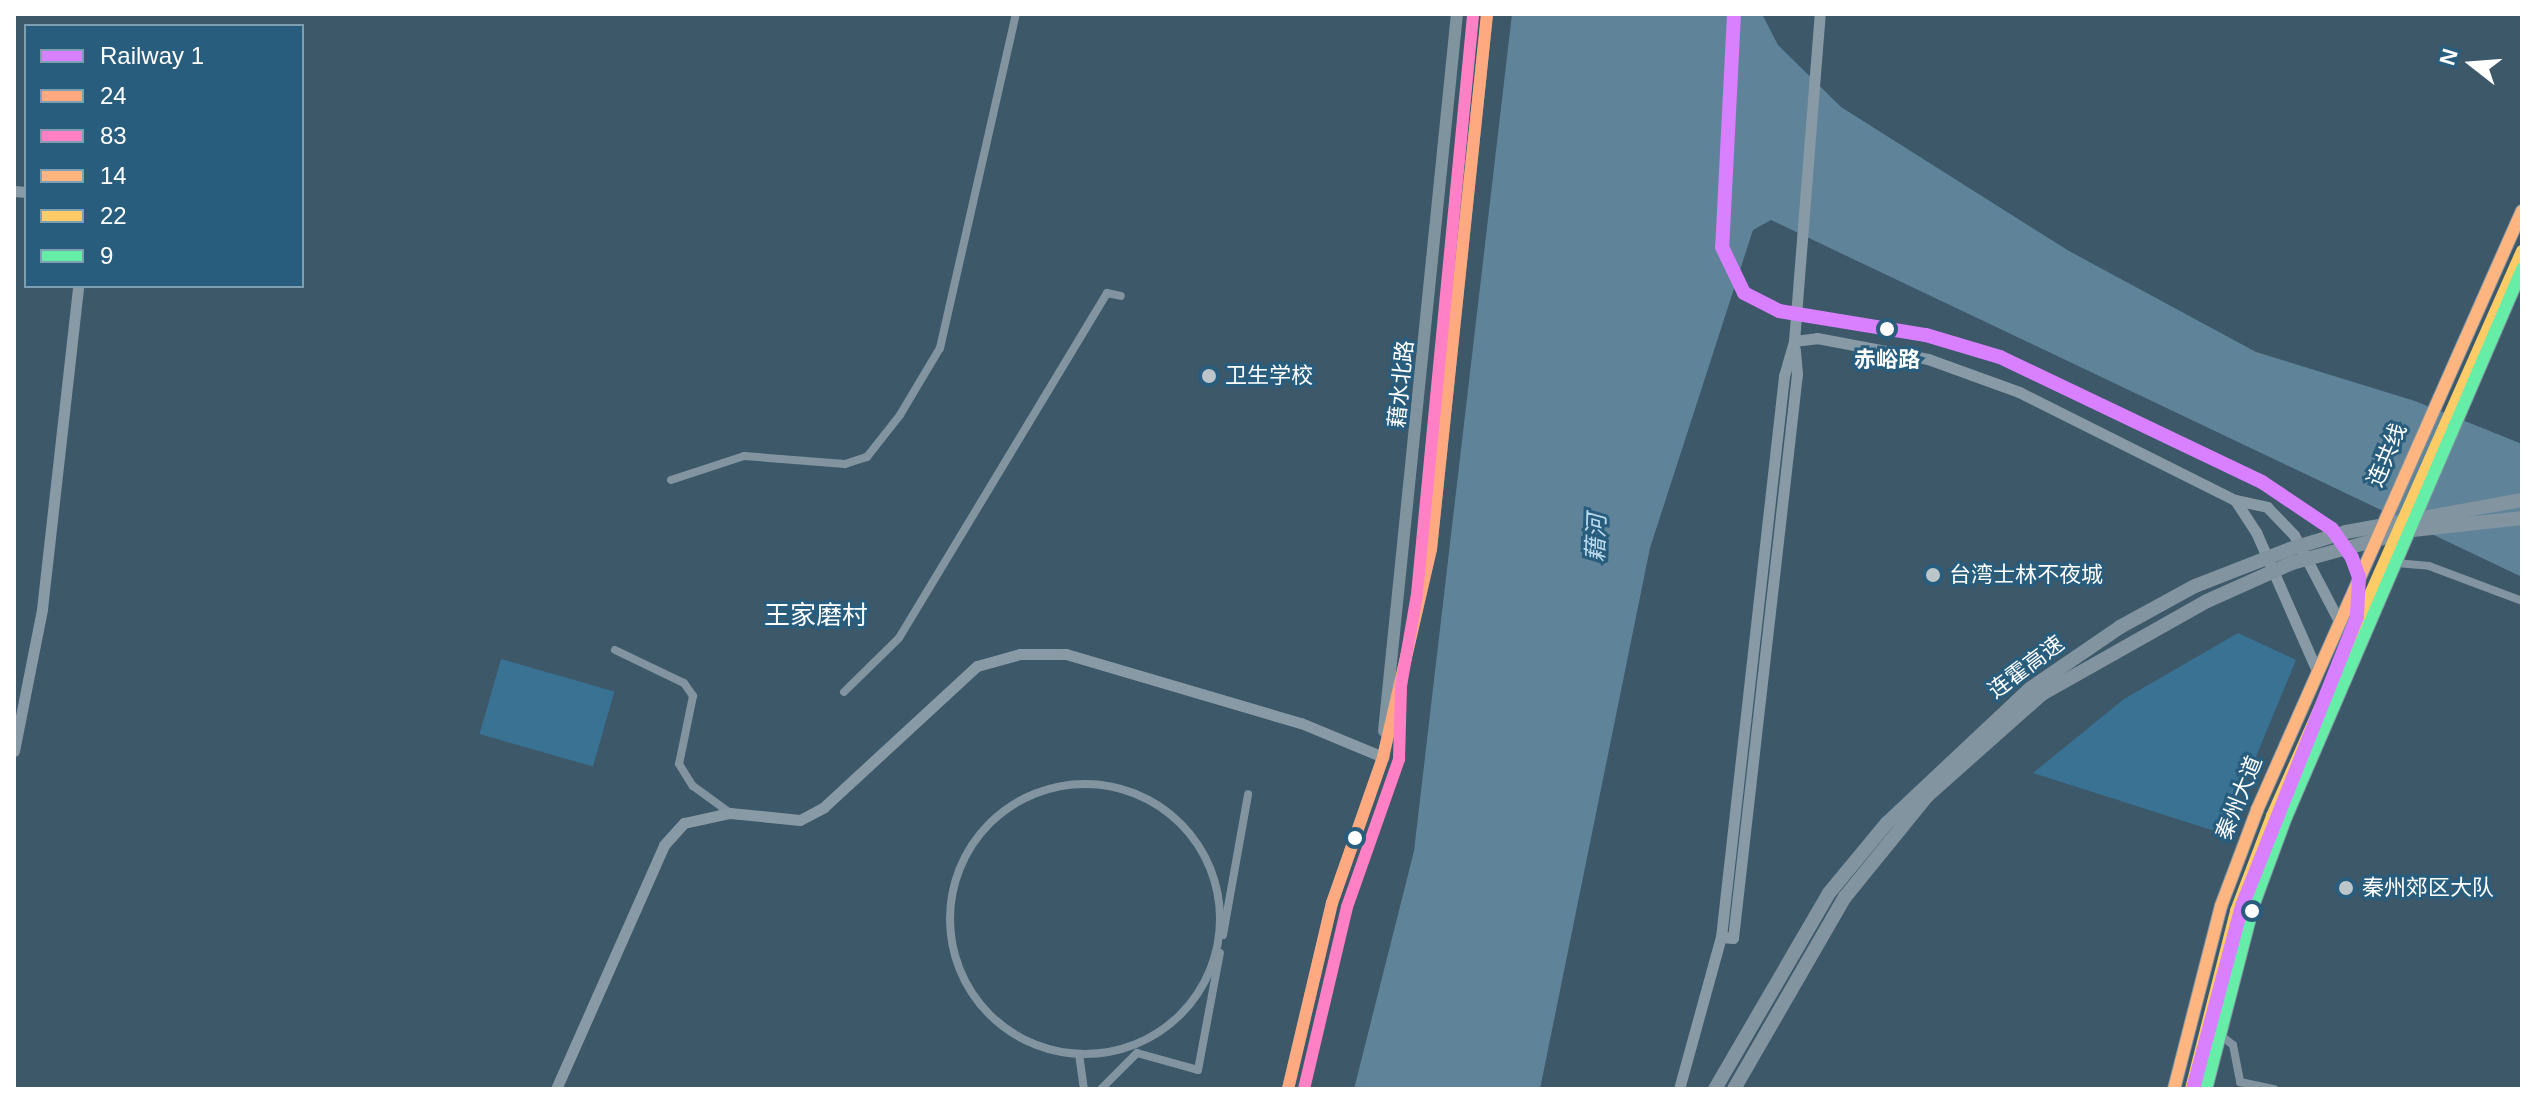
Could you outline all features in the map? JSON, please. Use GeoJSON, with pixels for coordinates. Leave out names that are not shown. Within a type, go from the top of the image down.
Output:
{"type":"FeatureCollection","features":[{"type":"Feature","properties":{"kind":"highway","name":"连共线"},"geometry":{"type":"LineString","coordinates":[[2377,534],[2522,211]]}},
{"type":"Feature","properties":{"kind":"highway"},"geometry":{"type":"LineString","coordinates":[[2206,1089],[2218,1033],[2286,817],[2406,546],[2522,269]]}},
{"type":"Feature","properties":{"kind":"highway","name":"连霍高速"},"geometry":{"type":"LineString","coordinates":[[1715,1089],[1829,893],[1973,736],[2120,627],[2195,586],[2346,532],[2522,500]]}},
{"type":"Feature","properties":{"kind":"highway","name":"连霍高速"},"geometry":{"type":"LineString","coordinates":[[1734,1089],[1845,897],[1927,796],[2042,694],[2207,601],[2292,563],[2413,530],[2522,518]]}},
{"type":"Feature","properties":{"kind":"highway","name":"秦州大道"},"geometry":{"type":"LineString","coordinates":[[2174,1089],[2221,906],[2316,669],[2377,534]]}},
{"type":"Feature","properties":{"kind":"main road","name":"藉水北路"},"geometry":{"type":"LineString","coordinates":[[1383,757],[1385,684],[1401,592],[1457,14]]}},
{"type":"Feature","properties":{"kind":"main road","name":"藉水北路"},"geometry":{"type":"LineString","coordinates":[[1288,1089],[1332,903],[1383,757],[1431,549],[1487,14]]}},
{"type":"Feature","properties":{"kind":"main road"},"geometry":{"type":"LineString","coordinates":[[1679,1089],[1721,937],[1733,938],[1797,374],[1794,341],[1820,14]]}},
{"type":"Feature","properties":{"kind":"main road"},"geometry":{"type":"LineString","coordinates":[[14,751],[42,609],[78,288]]}},
{"type":"Feature","properties":{"kind":"main road"},"geometry":{"type":"LineString","coordinates":[[1794,341],[1817,338],[1928,359],[2019,392],[2235,500],[2280,516],[2338,619]]}},
{"type":"Feature","properties":{"kind":"main road"},"geometry":{"type":"LineString","coordinates":[[2235,500],[2256,532],[2316,669]]}},
{"type":"Feature","properties":{"kind":"main road"},"geometry":{"type":"LineString","coordinates":[[556,1089],[664,845],[700,815],[730,813],[800,820],[824,807],[977,666],[1020,654],[1066,654],[1301,723],[1383,757]]}},
{"type":"Feature","properties":{"kind":"street"},"geometry":{"type":"LineString","coordinates":[[671,480],[744,456],[856,461],[867,457],[900,415],[940,348],[1016,14]]}},
{"type":"Feature","properties":{"kind":"street"},"geometry":{"type":"LineString","coordinates":[[844,692],[899,638],[1107,293],[1121,296]]}},
{"type":"Feature","properties":{"kind":"street"},"geometry":{"type":"LineString","coordinates":[[2396,563],[2429,566],[2522,601]]}},
{"type":"Feature","properties":{"kind":"street"},"geometry":{"type":"LineString","coordinates":[[615,650],[684,683],[693,696],[679,764],[693,786],[730,813]]}},
{"type":"Feature","properties":{"kind":"street"},"geometry":{"type":"LineString","coordinates":[[1098,785],[1140,796],[1187,830],[1210,867],[1220,924],[1211,967],[1179,1016],[1130,1046],[1079,1054],[1030,1042],[984,1008],[956,957],[951,914],[960,871],[992,822],[1041,792],[1098,785]]}},
{"type":"Feature","properties":{"kind":"street"},"geometry":{"type":"LineString","coordinates":[[1101,1089],[1137,1053],[1198,1070],[1248,794]]}},
{"type":"Feature","properties":{"kind":"street"},"geometry":{"type":"LineString","coordinates":[[2218,1033],[2233,1045],[2240,1082],[2274,1089]]}},
{"type":"Feature","properties":{"kind":"street"},"geometry":{"type":"LineString","coordinates":[[1079,1054],[1084,1089]]}},
{"type":"Feature","properties":{"kind":"shaded area"},"geometry":{"type":"Polygon","coordinates":[[[2238,633],[2296,660],[2224,834],[2033,773],[2124,699],[2238,633]]]}},
{"type":"Feature","properties":{"kind":"shaded area"},"geometry":{"type":"Polygon","coordinates":[[[501,659],[614,692],[593,767],[480,734],[501,659]]]}},
{"type":"Feature","properties":{"kind":"water","name":"藉河"},"geometry":{"type":"Polygon","coordinates":[[[1512,14],[1762,14],[1778,45],[1841,107],[2069,251],[2256,352],[2415,401],[2522,444],[2522,577],[1771,220],[1753,230],[1650,548],[1540,1089],[1354,1089],[1414,851],[1512,14]]]}},
{"type":"Feature","properties":{"kind":"rail line","name":"1"},"geometry":{"type":"LineString","coordinates":[[1734,14],[1722,247],[1744,293],[1779,311],[1926,335],[2000,357],[2262,482],[2332,529],[2352,558],[2359,577],[2357,617],[2242,906],[2193,1089]]}},
{"type":"Feature","properties":{"kind":"transit line","name":"24"},"geometry":{"type":"LineString","coordinates":[[1288,1089],[1332,903],[1383,757],[1431,549],[1487,14]]}},
{"type":"Feature","properties":{"kind":"transit line","name":"83"},"geometry":{"type":"LineString","coordinates":[[1304,1089],[1347,907],[1399,759],[1401,686],[1417,594],[1473,16]]}},
{"type":"Feature","properties":{"kind":"transit line","name":"14"},"geometry":{"type":"LineString","coordinates":[[2174,1089],[2221,906],[2257,810],[2522,211]]}},
{"type":"Feature","properties":{"kind":"transit line","name":"22"},"geometry":{"type":"LineString","coordinates":[[2191,1089],[2236,911],[2272,816],[2522,251]]}},
{"type":"Feature","properties":{"kind":"transit line","name":"9"},"geometry":{"type":"LineString","coordinates":[[2206,1089],[2253,906],[2286,817],[2522,269]]}},
{"type":"Feature","properties":{"kind":"place","name":"赤峪路"},"geometry":{"type":"Point","coordinates":[1887,329]}},
{"type":"Feature","properties":{"kind":"place","name":"卫生学校"},"geometry":{"type":"Point","coordinates":[1209,376]}},
{"type":"Feature","properties":{"kind":"place","name":"台湾士林不夜城"},"geometry":{"type":"Point","coordinates":[1933,575]}},
{"type":"Feature","properties":{"kind":"place","name":"秦州郊区大队"},"geometry":{"type":"Point","coordinates":[2346,888]}},
{"type":"Feature","properties":{"kind":"district","name":"王家磨村"},"geometry":{"type":"Point","coordinates":[816,616]}}]}
